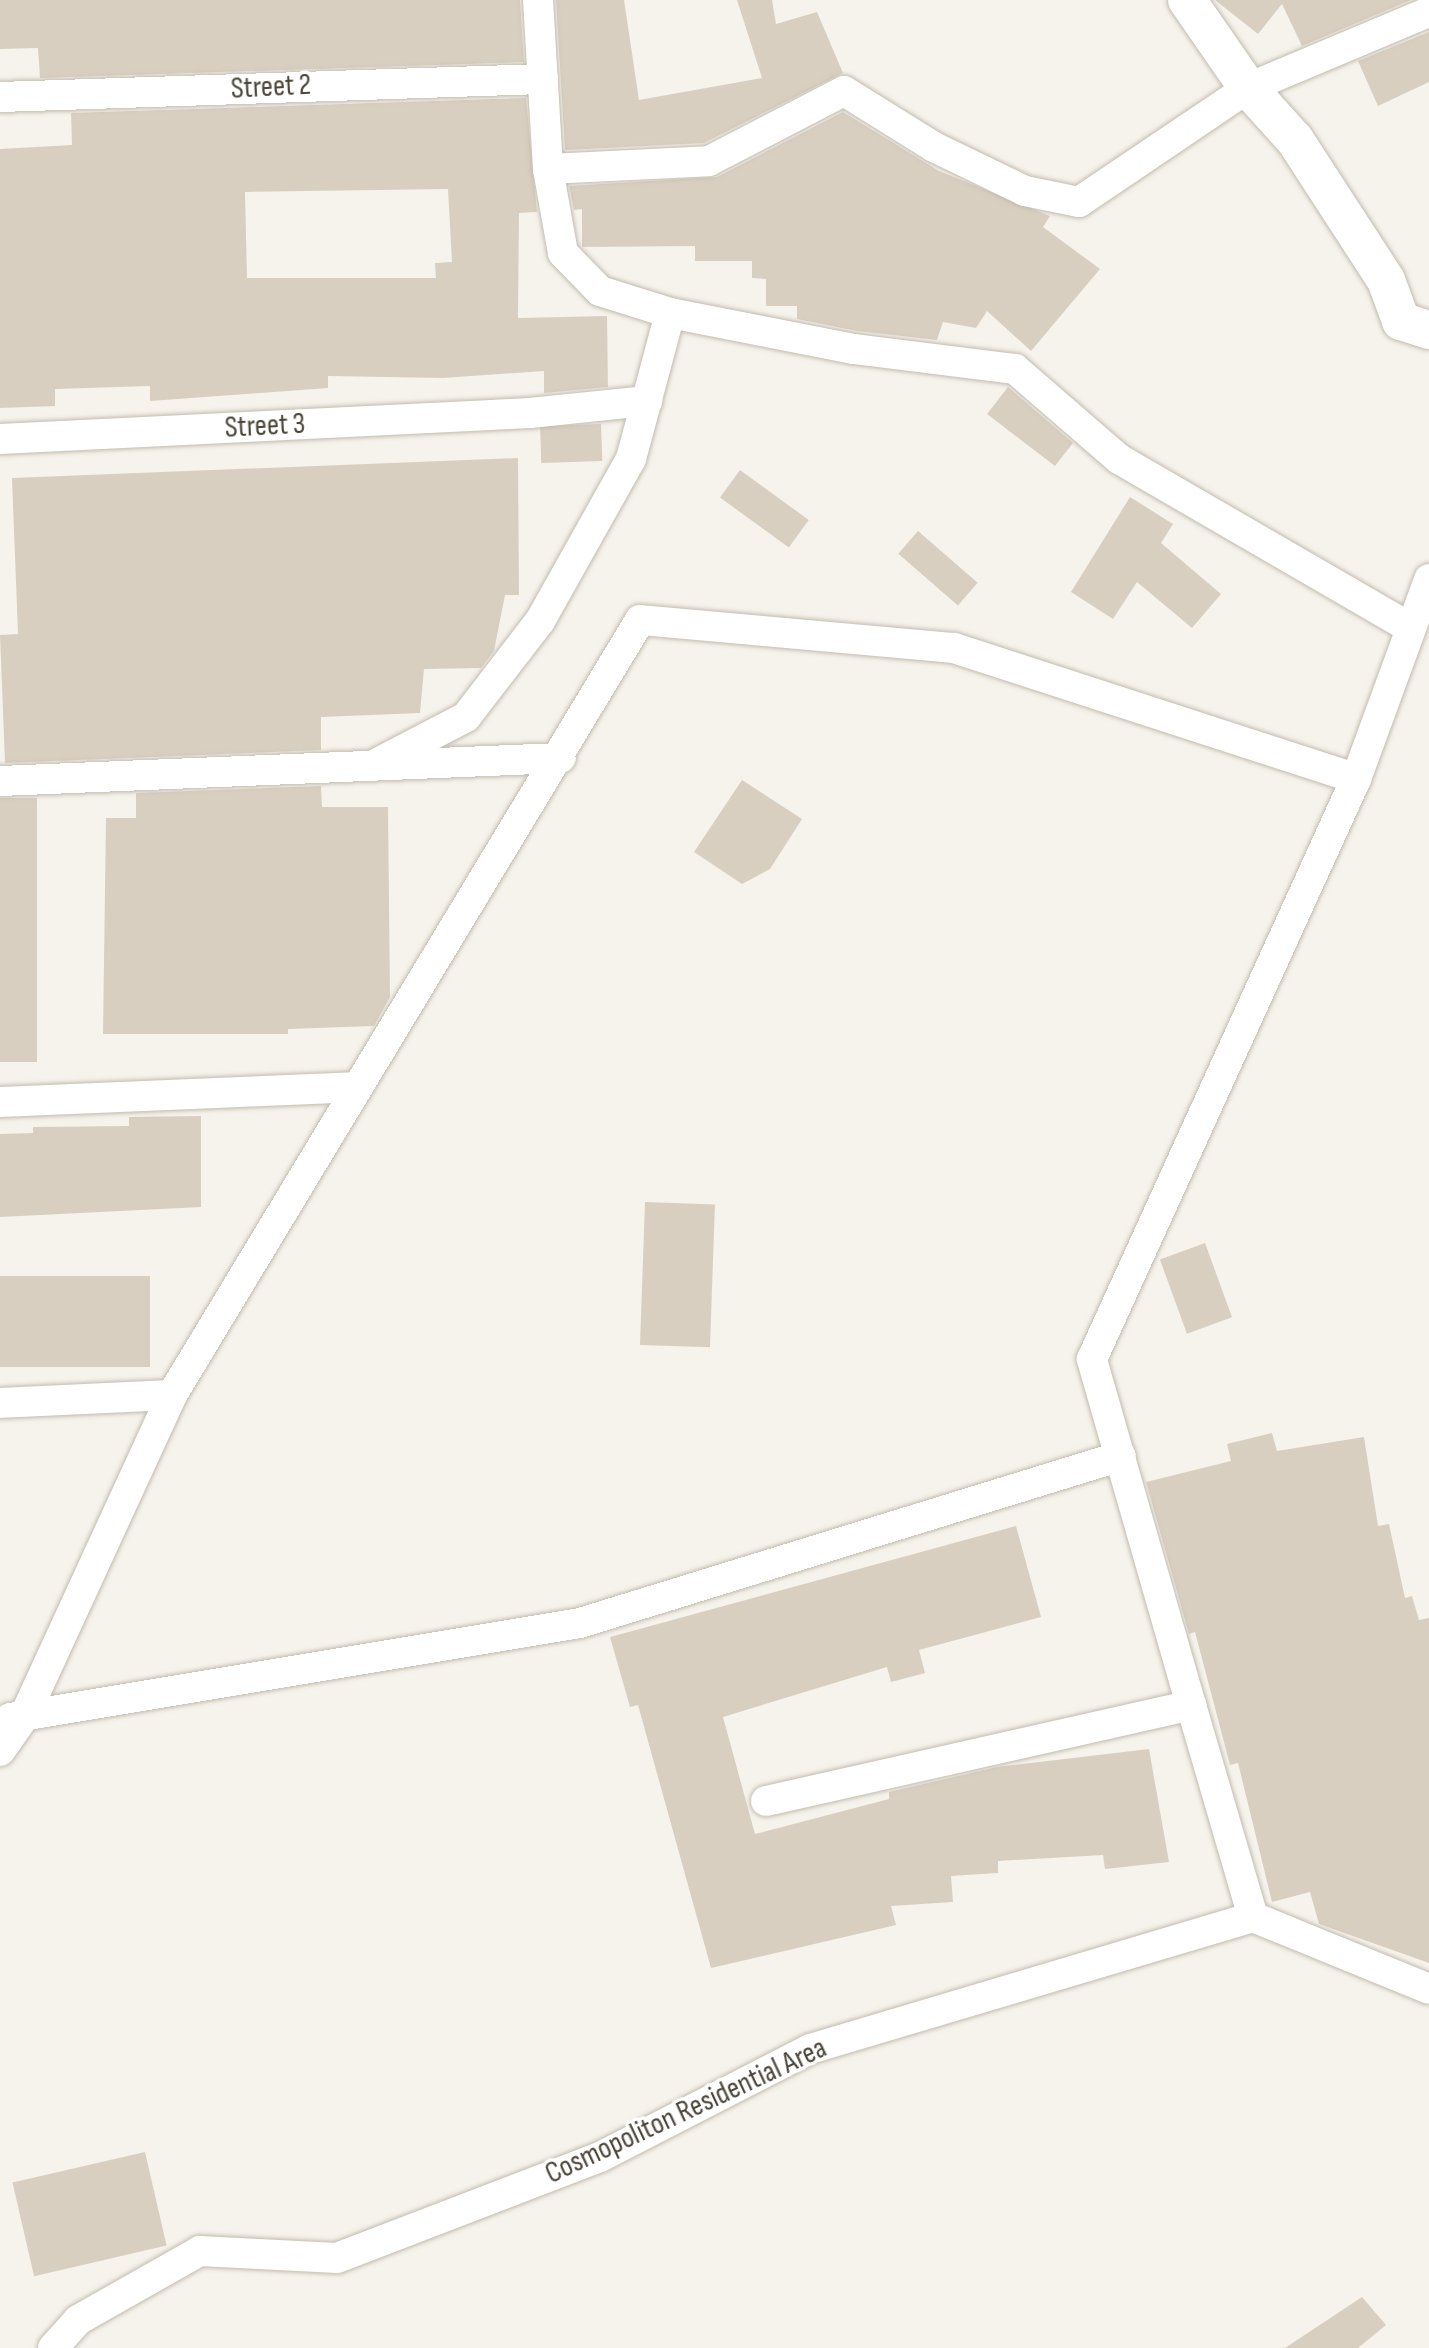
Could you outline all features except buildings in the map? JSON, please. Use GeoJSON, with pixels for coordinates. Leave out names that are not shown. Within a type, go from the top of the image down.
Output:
{"type":"FeatureCollection","features":[{"type":"Feature","properties":{"kind":"street"},"geometry":{"type":"LineString","coordinates":[[538,0],[548,169],[563,253],[600,291],[670,313],[854,349],[1015,369],[1119,459],[1411,628]]}},
{"type":"Feature","properties":{"kind":"street"},"geometry":{"type":"LineString","coordinates":[[1187,0],[1248,88],[1295,140],[1386,280],[1401,321],[1429,330]]}},
{"type":"Feature","properties":{"kind":"street"},"geometry":{"type":"LineString","coordinates":[[548,169],[709,161],[844,91],[934,147],[1025,191],[1079,202],[1248,88],[1429,12]]}},
{"type":"Feature","properties":{"kind":"street","name":"Street 2"},"geometry":{"type":"LineString","coordinates":[[0,97],[543,79]]}},
{"type":"Feature","properties":{"kind":"street"},"geometry":{"type":"LineString","coordinates":[[372,766],[466,717],[540,621],[631,459],[670,313]]}},
{"type":"Feature","properties":{"kind":"street","name":"Street 3"},"geometry":{"type":"LineString","coordinates":[[0,439],[530,413],[647,401]]}},
{"type":"Feature","properties":{"kind":"street"},"geometry":{"type":"LineString","coordinates":[[1429,579],[1356,779],[1092,1359],[1253,1917],[1429,1989]]}},
{"type":"Feature","properties":{"kind":"street"},"geometry":{"type":"LineString","coordinates":[[0,1751],[12,1718],[172,1395],[357,1087],[561,758],[640,620],[954,648],[1356,779]]}},
{"type":"Feature","properties":{"kind":"street"},"geometry":{"type":"LineString","coordinates":[[0,781],[561,758]]}},
{"type":"Feature","properties":{"kind":"street"},"geometry":{"type":"LineString","coordinates":[[0,1102],[357,1087]]}},
{"type":"Feature","properties":{"kind":"street"},"geometry":{"type":"LineString","coordinates":[[0,1403],[172,1395]]}},
{"type":"Feature","properties":{"kind":"street"},"geometry":{"type":"LineString","coordinates":[[12,1718],[580,1623],[1121,1456]]}},
{"type":"Feature","properties":{"kind":"street"},"geometry":{"type":"LineString","coordinates":[[766,1801],[1191,1705]]}},
{"type":"Feature","properties":{"kind":"street","name":"Cosmopoliton Residential Area"},"geometry":{"type":"LineString","coordinates":[[53,2348],[78,2320],[200,2251],[337,2258],[600,2157],[810,2049],[1253,1917]]}}]}
